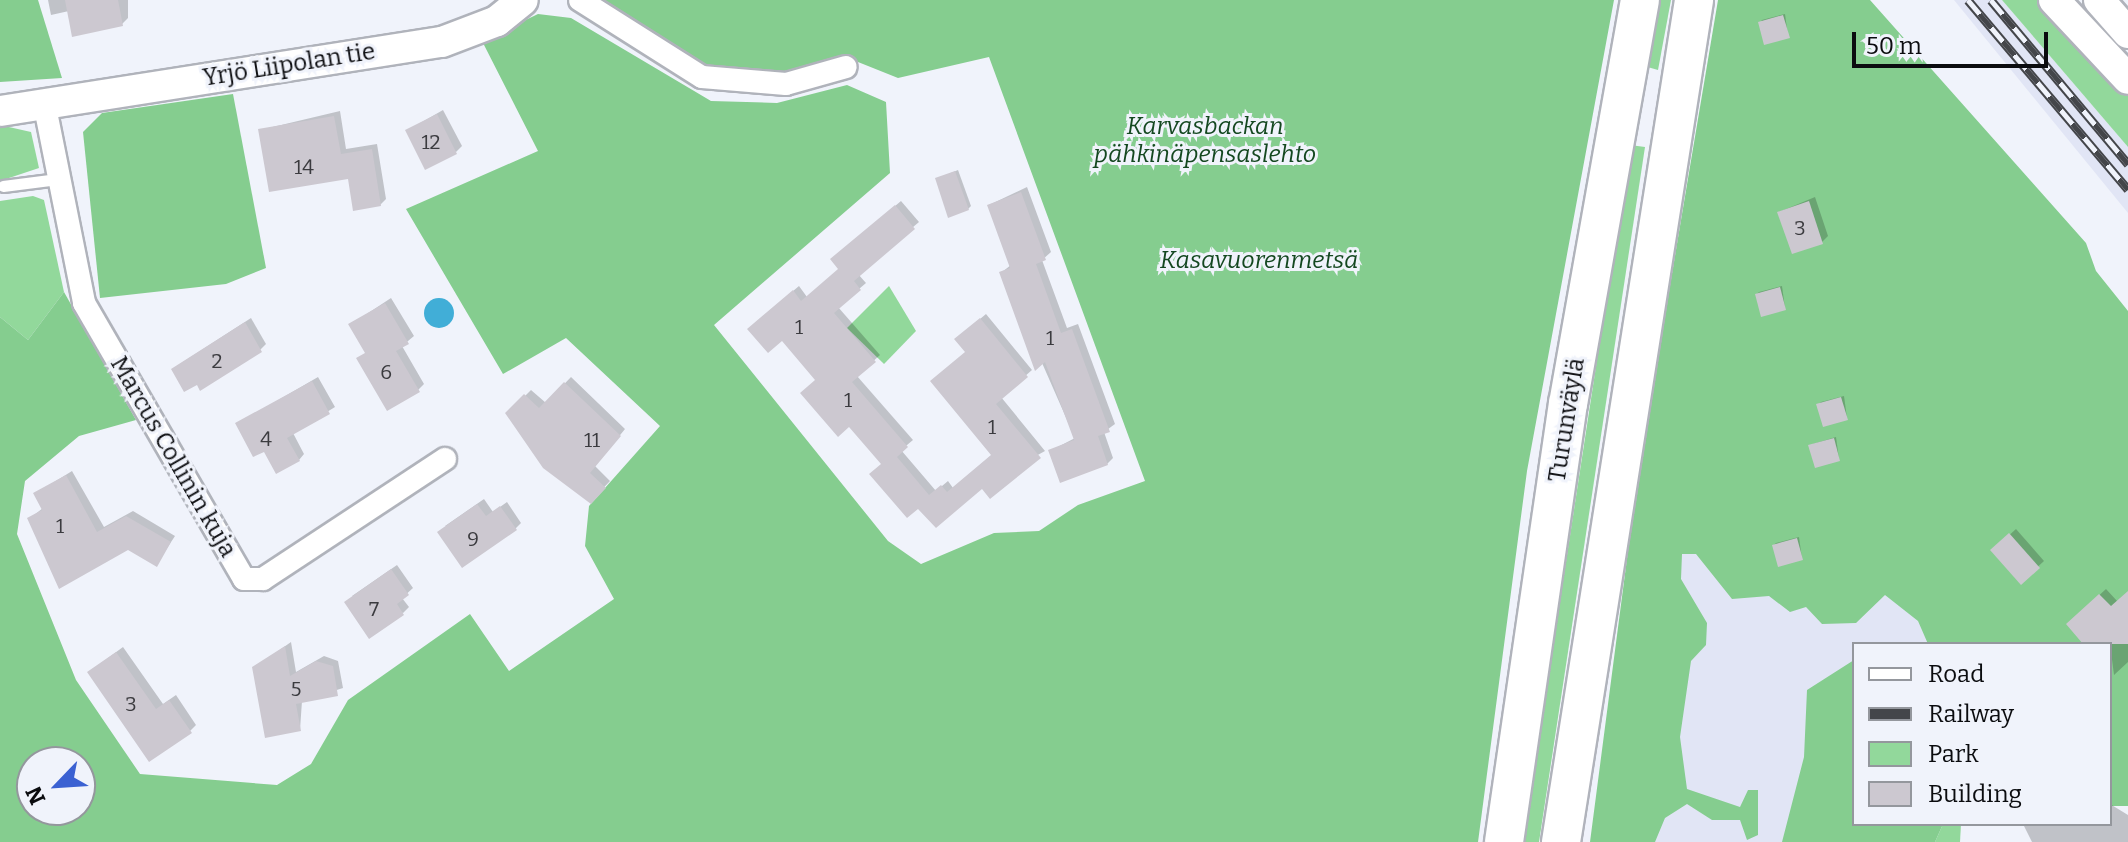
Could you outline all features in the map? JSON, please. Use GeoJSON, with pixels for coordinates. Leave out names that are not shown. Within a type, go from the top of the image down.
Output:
{"type":"FeatureCollection","features":[{"type":"Feature","properties":{"kind":"highway","name":"Turunväylä"},"geometry":{"type":"LineString","coordinates":[[1504,842],[1568,404],[1640,0]]}},
{"type":"Feature","properties":{"kind":"highway"},"geometry":{"type":"LineString","coordinates":[[1561,842],[1694,0]]}},
{"type":"Feature","properties":{"kind":"street","name":"Yrjö Liipolan tie"},"geometry":{"type":"LineString","coordinates":[[0,111],[45,107],[442,42],[472,34],[523,0]]}},
{"type":"Feature","properties":{"kind":"street"},"geometry":{"type":"LineString","coordinates":[[580,0],[702,77],[786,84],[846,67]]}},
{"type":"Feature","properties":{"kind":"street"},"geometry":{"type":"LineString","coordinates":[[2054,0],[2128,79]]}},
{"type":"Feature","properties":{"kind":"street"},"geometry":{"type":"LineString","coordinates":[[2099,0],[2128,33]]}},
{"type":"Feature","properties":{"kind":"street","name":"Marcus Collinin kuja"},"geometry":{"type":"LineString","coordinates":[[45,107],[84,303],[244,579],[263,579],[445,459]]}},
{"type":"Feature","properties":{"kind":"lane"},"geometry":{"type":"LineString","coordinates":[[3,186],[58,179]]}},
{"type":"Feature","properties":{"kind":"shaded area"},"geometry":{"type":"Polygon","coordinates":[[[1954,0],[2002,0],[2128,147],[2128,213],[1954,0]]]}},
{"type":"Feature","properties":{"kind":"shaded area"},"geometry":{"type":"Polygon","coordinates":[[[1665,538],[1951,594],[1947,642],[1852,642],[1852,826],[1929,842],[1602,842],[1665,538]]]}},
{"type":"Feature","properties":{"kind":"green space"},"geometry":{"type":"Polygon","coordinates":[[[0,0],[38,0],[62,78],[0,82],[0,0]]]}},
{"type":"Feature","properties":{"kind":"green space","name":"Kasavuorenmetsä"},"geometry":{"type":"Polygon","coordinates":[[[595,0],[1614,0],[1527,471],[1478,842],[0,842],[0,317],[28,340],[64,292],[136,420],[79,436],[25,481],[17,534],[76,680],[140,774],[277,785],[311,764],[348,700],[470,614],[509,671],[614,599],[585,546],[589,506],[660,426],[566,338],[503,374],[406,209],[538,151],[482,41],[538,14],[571,18],[711,101],[777,103],[847,85],[886,102],[890,173],[714,325],[888,541],[921,564],[994,533],[1039,531],[1078,505],[1145,481],[989,57],[898,78],[848,58],[761,76],[704,67],[595,0]]]}},
{"type":"Feature","properties":{"kind":"green space"},"geometry":{"type":"Polygon","coordinates":[[[1656,0],[1671,0],[1658,70],[1644,66],[1656,0]]]}},
{"type":"Feature","properties":{"kind":"green space"},"geometry":{"type":"Polygon","coordinates":[[[1718,0],[1870,0],[2086,243],[2096,271],[2128,311],[2128,806],[2112,806],[2112,642],[1927,642],[1918,621],[1885,595],[1856,623],[1822,624],[1806,607],[1790,612],[1769,596],[1732,599],[1696,554],[1682,554],[1681,579],[1707,623],[1706,645],[1691,661],[1680,737],[1687,789],[1740,807],[1748,790],[1758,790],[1758,835],[1747,840],[1740,820],[1712,820],[1687,804],[1665,818],[1655,842],[1590,842],[1637,482],[1718,0]]]}},
{"type":"Feature","properties":{"kind":"green space"},"geometry":{"type":"Polygon","coordinates":[[[2002,0],[2040,0],[2128,96],[2128,147],[2002,0]]]}},
{"type":"Feature","properties":{"kind":"green space"},"geometry":{"type":"Polygon","coordinates":[[[233,94],[266,268],[226,284],[100,298],[83,132],[102,113],[233,94]]]}},
{"type":"Feature","properties":{"kind":"green space"},"geometry":{"type":"Polygon","coordinates":[[[0,125],[31,132],[39,168],[0,181],[0,125]]]}},
{"type":"Feature","properties":{"kind":"green space"},"geometry":{"type":"Polygon","coordinates":[[[1630,145],[1645,147],[1539,842],[1523,842],[1630,145]]]}},
{"type":"Feature","properties":{"kind":"green space"},"geometry":{"type":"Polygon","coordinates":[[[33,196],[44,200],[64,292],[28,340],[0,317],[0,201],[33,196]]]}},
{"type":"Feature","properties":{"kind":"green space"},"geometry":{"type":"Polygon","coordinates":[[[889,286],[916,331],[884,364],[847,328],[889,286]]]}},
{"type":"Feature","properties":{"kind":"green space"},"geometry":{"type":"Polygon","coordinates":[[[1852,661],[1852,826],[1942,826],[1935,842],[1782,842],[1804,757],[1807,690],[1852,661]]]}},
{"type":"Feature","properties":{"kind":"green space"},"geometry":{"type":"Polygon","coordinates":[[[1942,826],[1961,826],[1960,842],[1935,842],[1942,826]]]}},
{"type":"Feature","properties":{"kind":"water"},"geometry":{"type":"Polygon","coordinates":[[[439,298],[450,302],[454,313],[450,324],[439,328],[428,324],[424,313],[428,302],[439,298]]]}},
{"type":"Feature","properties":{"kind":"building"},"geometry":{"type":"Polygon","coordinates":[[[65,0],[118,0],[123,26],[72,37],[65,0]]]}},
{"type":"Feature","properties":{"kind":"building"},"geometry":{"type":"Polygon","coordinates":[[[1783,15],[1790,38],[1764,45],[1758,22],[1783,15]]]}},
{"type":"Feature","properties":{"kind":"building"},"geometry":{"type":"Polygon","coordinates":[[[437,114],[457,154],[425,170],[405,130],[437,114]]]}},
{"type":"Feature","properties":{"kind":"building"},"geometry":{"type":"Polygon","coordinates":[[[334,116],[341,154],[372,149],[381,206],[353,211],[348,179],[269,192],[258,129],[334,116]]]}},
{"type":"Feature","properties":{"kind":"building"},"geometry":{"type":"Polygon","coordinates":[[[955,171],[969,210],[948,218],[935,178],[955,171]]]}},
{"type":"Feature","properties":{"kind":"building"},"geometry":{"type":"Polygon","coordinates":[[[1021,192],[1046,260],[1036,264],[1061,333],[1072,329],[1110,432],[1098,436],[1108,465],[1060,483],[1048,450],[1074,440],[1045,362],[1035,371],[999,272],[1010,268],[987,205],[1021,192]]]}},
{"type":"Feature","properties":{"kind":"building"},"geometry":{"type":"Polygon","coordinates":[[[1809,201],[1823,244],[1792,254],[1777,212],[1809,201]]]}},
{"type":"Feature","properties":{"kind":"building"},"geometry":{"type":"Polygon","coordinates":[[[895,205],[915,229],[854,281],[861,290],[834,313],[876,362],[852,382],[908,447],[897,457],[929,495],[941,485],[947,492],[991,455],[930,381],[965,352],[954,339],[980,318],[1028,377],[996,404],[1041,458],[990,499],[982,489],[936,528],[918,509],[907,518],[869,474],[881,464],[849,427],[838,437],[800,393],[815,380],[782,341],[768,353],[747,329],[793,290],[801,301],[838,269],[830,259],[895,205]]]}},
{"type":"Feature","properties":{"kind":"building"},"geometry":{"type":"Polygon","coordinates":[[[1780,287],[1786,310],[1761,317],[1755,294],[1780,287]]]}},
{"type":"Feature","properties":{"kind":"building"},"geometry":{"type":"Polygon","coordinates":[[[385,303],[409,344],[396,351],[420,392],[387,411],[356,358],[365,353],[348,324],[385,303]]]}},
{"type":"Feature","properties":{"kind":"building"},"geometry":{"type":"Polygon","coordinates":[[[245,322],[262,352],[200,391],[197,385],[184,392],[171,369],[245,322]]]}},
{"type":"Feature","properties":{"kind":"building"},"geometry":{"type":"Polygon","coordinates":[[[312,381],[330,414],[287,438],[300,461],[276,474],[264,452],[253,457],[235,423],[312,381]]]}},
{"type":"Feature","properties":{"kind":"building"},"geometry":{"type":"Polygon","coordinates":[[[564,382],[621,436],[590,473],[606,488],[591,504],[543,468],[505,413],[524,394],[539,408],[564,382]]]}},
{"type":"Feature","properties":{"kind":"building"},"geometry":{"type":"Polygon","coordinates":[[[1841,397],[1848,420],[1823,427],[1816,404],[1841,397]]]}},
{"type":"Feature","properties":{"kind":"building"},"geometry":{"type":"Polygon","coordinates":[[[1834,438],[1840,461],[1815,468],[1808,445],[1834,438]]]}},
{"type":"Feature","properties":{"kind":"building"},"geometry":{"type":"Polygon","coordinates":[[[66,475],[97,532],[126,516],[171,542],[157,567],[128,550],[59,589],[27,518],[42,510],[33,493],[66,475]]]}},
{"type":"Feature","properties":{"kind":"building"},"geometry":{"type":"Polygon","coordinates":[[[477,504],[486,516],[500,506],[517,530],[462,568],[437,532],[477,504]]]}},
{"type":"Feature","properties":{"kind":"building"},"geometry":{"type":"Polygon","coordinates":[[[2009,533],[2040,568],[2021,585],[1990,550],[2009,533]]]}},
{"type":"Feature","properties":{"kind":"building"},"geometry":{"type":"Polygon","coordinates":[[[1797,538],[1803,560],[1778,567],[1772,545],[1797,538]]]}},
{"type":"Feature","properties":{"kind":"building"},"geometry":{"type":"Polygon","coordinates":[[[391,569],[409,595],[397,604],[404,615],[369,639],[344,602],[391,569]]]}},
{"type":"Feature","properties":{"kind":"building"},"geometry":{"type":"Polygon","coordinates":[[[2128,591],[2128,644],[2081,642],[2066,624],[2099,594],[2111,606],[2128,591]]]}},
{"type":"Feature","properties":{"kind":"building"},"geometry":{"type":"Polygon","coordinates":[[[285,646],[290,676],[316,661],[333,666],[338,696],[296,704],[301,731],[265,738],[252,667],[285,646]]]}},
{"type":"Feature","properties":{"kind":"building"},"geometry":{"type":"Polygon","coordinates":[[[116,652],[156,709],[169,700],[192,733],[149,762],[87,672],[116,652]]]}},
{"type":"Feature","properties":{"kind":"railway"},"geometry":{"type":"LineString","coordinates":[[1968,0],[2128,189]]}},
{"type":"Feature","properties":{"kind":"railway"},"geometry":{"type":"LineString","coordinates":[[1991,0],[2128,164]]}},
{"type":"Feature","properties":{"kind":"park label","name":"Karvasbackan pähkinäpensaslehto"},"geometry":{"type":"Point","coordinates":[1205,141]}}]}
